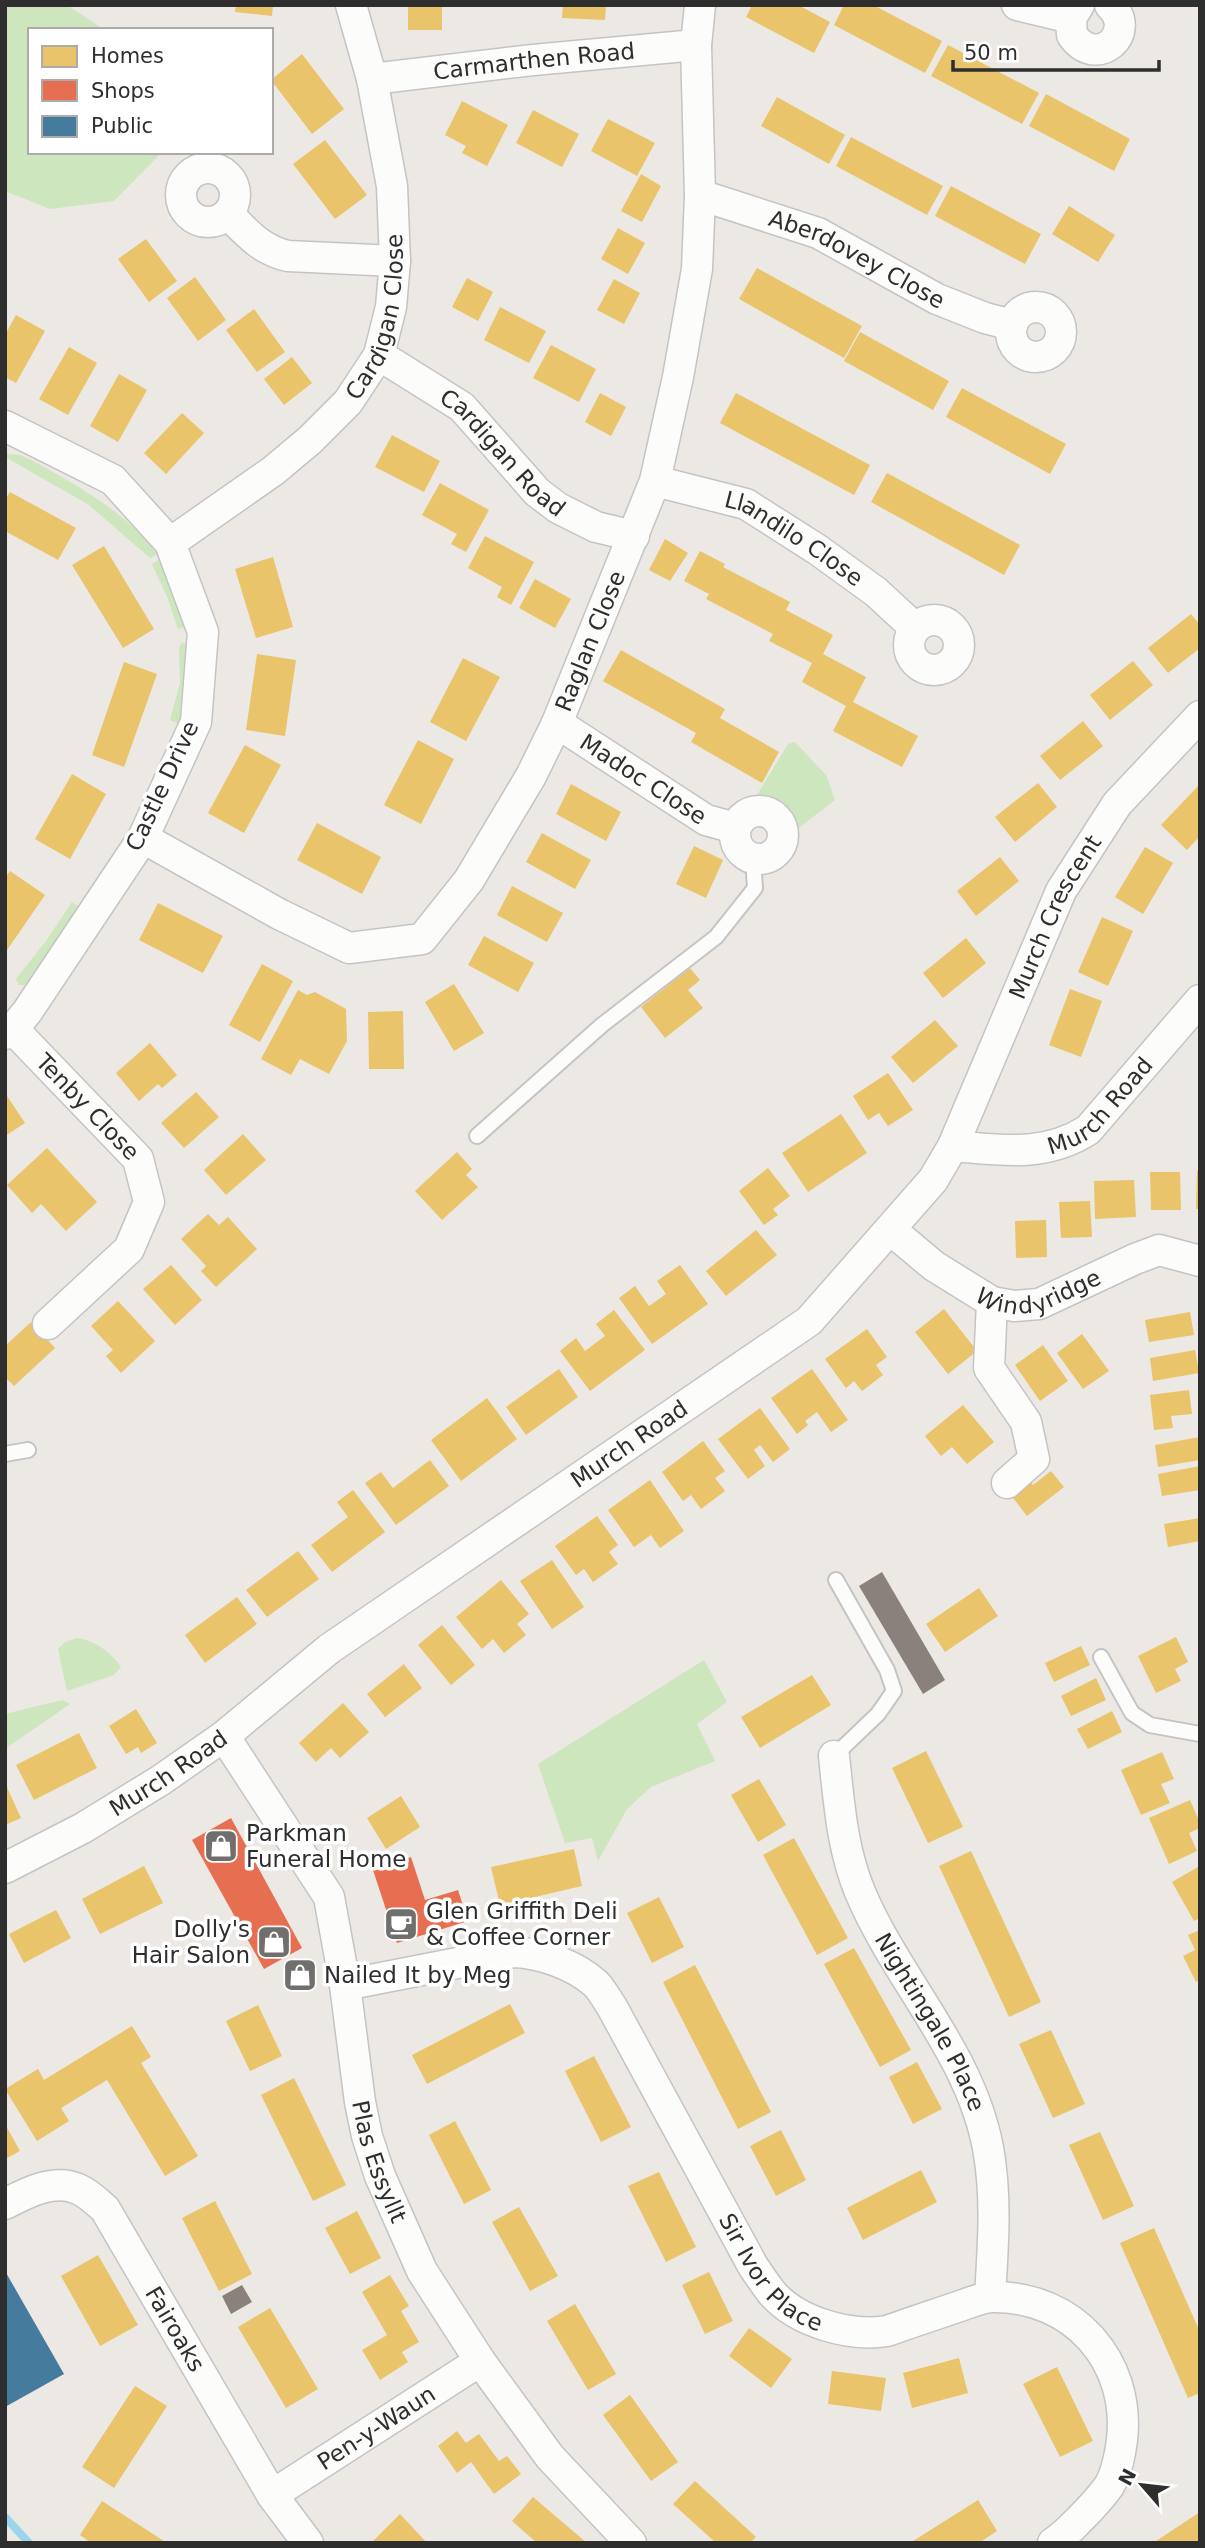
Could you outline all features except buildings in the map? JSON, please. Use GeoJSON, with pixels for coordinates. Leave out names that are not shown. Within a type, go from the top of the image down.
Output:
{"type":"FeatureCollection","features":[{"type":"Feature","properties":{"kind":"street","name":"Cardigan Close"},"geometry":{"type":"LineString","coordinates":[[170,542],[273,471],[310,440],[348,402],[379,355],[391,307],[394,261],[392,186],[372,79],[351,5]]}},
{"type":"Feature","properties":{"kind":"street","name":"Raglan Close"},"geometry":{"type":"LineString","coordinates":[[143,838],[279,914],[349,948],[422,939],[469,880],[531,776],[557,723],[655,481],[678,377],[697,269],[700,195],[696,44],[700,5]]}},
{"type":"Feature","properties":{"kind":"street"},"geometry":{"type":"LineString","coordinates":[[1017,5],[1075,12],[1072,35],[1077,43],[1093,50],[1101,49],[1116,39],[1119,32],[1119,16],[1110,5]]}},
{"type":"Feature","properties":{"kind":"street","name":"Carmarthen Road"},"geometry":{"type":"LineString","coordinates":[[372,79],[696,44]]}},
{"type":"Feature","properties":{"kind":"street","name":"Aberdovey Close"},"geometry":{"type":"LineString","coordinates":[[700,195],[818,233],[937,299],[1012,326]]}},
{"type":"Feature","properties":{"kind":"street"},"geometry":{"type":"LineString","coordinates":[[228,214],[259,245],[272,252],[288,256],[394,261]]}},
{"type":"Feature","properties":{"kind":"street","name":"Cardigan Road"},"geometry":{"type":"LineString","coordinates":[[379,355],[462,407],[547,500],[596,527],[634,536]]}},
{"type":"Feature","properties":{"kind":"street","name":"Castle Drive"},"geometry":{"type":"LineString","coordinates":[[5,426],[113,480],[170,542],[203,632],[196,722],[143,838],[51,978],[9,1031]]}},
{"type":"Feature","properties":{"kind":"street","name":"Llandilo Close"},"geometry":{"type":"LineString","coordinates":[[655,481],[746,504],[866,585],[915,628]]}},
{"type":"Feature","properties":{"kind":"street","name":"Murch Crescent"},"geometry":{"type":"LineString","coordinates":[[953,1146],[1061,891],[1117,804],[1200,716]]}},
{"type":"Feature","properties":{"kind":"street","name":"Madoc Close"},"geometry":{"type":"LineString","coordinates":[[557,723],[706,820],[735,828]]}},
{"type":"Feature","properties":{"kind":"street","name":"Madoc Close"},"geometry":{"type":"LineString","coordinates":[[766,810],[781,822],[784,841],[772,857],[753,859],[737,847],[735,828],[747,813],[766,810]]}},
{"type":"Feature","properties":{"kind":"street","name":"Murch Road"},"geometry":{"type":"LineString","coordinates":[[5,1868],[83,1828],[161,1780],[224,1736],[329,1649],[809,1321],[933,1180],[953,1146],[1023,1152],[1045,1148],[1088,1130],[1200,1000]]}},
{"type":"Feature","properties":{"kind":"street","name":"Tenby Close"},"geometry":{"type":"LineString","coordinates":[[9,1031],[138,1158],[149,1202],[129,1249],[48,1324]]}},
{"type":"Feature","properties":{"kind":"street","name":"Windyridge"},"geometry":{"type":"LineString","coordinates":[[891,1230],[934,1266],[992,1302],[1014,1306],[1039,1304],[1159,1250],[1200,1261]]}},
{"type":"Feature","properties":{"kind":"street"},"geometry":{"type":"LineString","coordinates":[[992,1302],[989,1368],[1026,1422],[1034,1458],[1007,1483]]}},
{"type":"Feature","properties":{"kind":"street","name":"Plas Essyllt"},"geometry":{"type":"LineString","coordinates":[[224,1736],[328,1897],[345,1985],[360,2102],[380,2176],[422,2271],[480,2361],[550,2457],[631,2543]]}},
{"type":"Feature","properties":{"kind":"street","name":"Nightingale Place"},"geometry":{"type":"LineString","coordinates":[[834,1756],[843,1837],[859,1891],[888,1947],[958,2063],[988,2147],[994,2214],[990,2296]]}},
{"type":"Feature","properties":{"kind":"street","name":"Sir Ivor Place"},"geometry":{"type":"LineString","coordinates":[[345,1985],[514,1952],[535,1953],[573,1970],[596,1985],[612,2007],[753,2266],[773,2294],[797,2313],[821,2324],[873,2333],[887,2331],[990,2296],[1034,2302],[1069,2318],[1089,2334],[1114,2376],[1122,2400],[1124,2427],[1120,2458],[1109,2485],[1086,2513],[1053,2543]]}},
{"type":"Feature","properties":{"kind":"street","name":"Fairoaks"},"geometry":{"type":"LineString","coordinates":[[5,2204],[41,2188],[62,2184],[79,2189],[105,2209],[272,2495],[308,2543]]}},
{"type":"Feature","properties":{"kind":"street","name":"Pen-y-Waun"},"geometry":{"type":"LineString","coordinates":[[272,2495],[480,2361]]}},
{"type":"Feature","properties":{"kind":"lane"},"geometry":{"type":"LineString","coordinates":[[477,1136],[602,1025],[716,937],[755,888],[753,859]]}},
{"type":"Feature","properties":{"kind":"lane"},"geometry":{"type":"LineString","coordinates":[[5,1454],[28,1450]]}},
{"type":"Feature","properties":{"kind":"lane"},"geometry":{"type":"LineString","coordinates":[[834,1756],[878,1714],[894,1691],[887,1670],[836,1580]]}},
{"type":"Feature","properties":{"kind":"lane"},"geometry":{"type":"LineString","coordinates":[[1101,1657],[1132,1713],[1150,1725],[1200,1734]]}},
{"type":"Feature","properties":{"kind":"green space"},"geometry":{"type":"Polygon","coordinates":[[[5,5],[67,5],[102,28],[28,28],[28,154],[160,154],[114,201],[50,209],[5,191],[5,5]]]}},
{"type":"Feature","properties":{"kind":"green space"},"geometry":{"type":"Polygon","coordinates":[[[7,454],[20,455],[31,460],[99,500],[130,525],[157,554],[150,558],[89,505],[5,457],[7,454]]]}},
{"type":"Feature","properties":{"kind":"green space"},"geometry":{"type":"Polygon","coordinates":[[[160,559],[187,626],[178,629],[152,564],[160,559]]]}},
{"type":"Feature","properties":{"kind":"green space"},"geometry":{"type":"Polygon","coordinates":[[[181,643],[188,644],[184,713],[179,724],[170,720],[180,683],[181,643]]]}},
{"type":"Feature","properties":{"kind":"green space"},"geometry":{"type":"Polygon","coordinates":[[[795,742],[826,775],[835,800],[791,834],[792,819],[786,809],[773,799],[757,795],[788,744],[795,742]]]}},
{"type":"Feature","properties":{"kind":"green space"},"geometry":{"type":"Polygon","coordinates":[[[72,902],[79,907],[25,985],[19,985],[16,979],[72,902]]]}},
{"type":"Feature","properties":{"kind":"green space"},"geometry":{"type":"Polygon","coordinates":[[[77,1638],[102,1648],[121,1667],[114,1675],[67,1691],[58,1649],[65,1642],[77,1638]]]}},
{"type":"Feature","properties":{"kind":"green space"},"geometry":{"type":"Polygon","coordinates":[[[704,1660],[727,1702],[697,1724],[715,1761],[651,1787],[627,1809],[598,1861],[592,1838],[565,1843],[538,1764],[704,1660]]]}},
{"type":"Feature","properties":{"kind":"green space"},"geometry":{"type":"Polygon","coordinates":[[[62,1700],[70,1704],[5,1749],[5,1714],[62,1700]]]}},
{"type":"Feature","properties":{"kind":"waterway"},"geometry":{"type":"LineString","coordinates":[[5,2517],[29,2543]]}},
{"type":"Feature","properties":{"kind":"place","name":"Parkman Funeral Home"},"geometry":{"type":"Point","coordinates":[221,1846]}},
{"type":"Feature","properties":{"kind":"place","name":"Glen Griffith Deli & Coffee Corner"},"geometry":{"type":"Point","coordinates":[401,1924]}},
{"type":"Feature","properties":{"kind":"place","name":"Dolly's Hair Salon"},"geometry":{"type":"Point","coordinates":[274,1942]}},
{"type":"Feature","properties":{"kind":"place","name":"Nailed It by Meg"},"geometry":{"type":"Point","coordinates":[300,1975]}}]}
